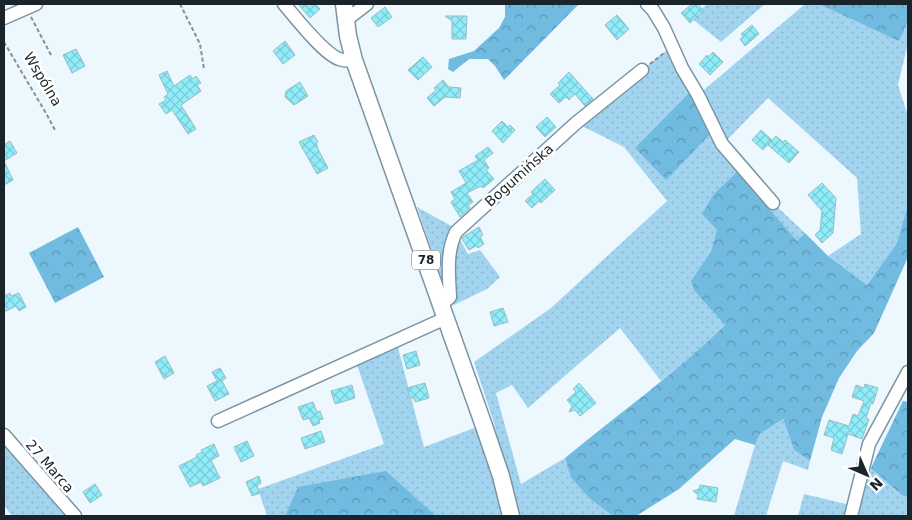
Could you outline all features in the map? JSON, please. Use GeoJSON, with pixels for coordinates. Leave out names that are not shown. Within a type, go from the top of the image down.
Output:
{"type":"FeatureCollection","features":[{"type":"Feature","properties":{"kind":"main road","name":"78"},"geometry":{"type":"LineString","coordinates":[[345,12],[354,60],[484,426],[511,516]]}},
{"type":"Feature","properties":{"kind":"street"},"geometry":{"type":"LineString","coordinates":[[284,4],[322,46],[338,59],[354,60]]}},
{"type":"Feature","properties":{"kind":"street"},"geometry":{"type":"LineString","coordinates":[[345,12],[367,4]]}},
{"type":"Feature","properties":{"kind":"street"},"geometry":{"type":"LineString","coordinates":[[647,4],[664,28],[682,68],[698,95],[722,144],[773,203]]}},
{"type":"Feature","properties":{"kind":"street"},"geometry":{"type":"LineString","coordinates":[[4,18],[31,6]]}},
{"type":"Feature","properties":{"kind":"street","name":"Bogumińska"},"geometry":{"type":"LineString","coordinates":[[444,311],[450,297],[449,258],[452,241],[456,232],[576,123],[642,70]]}},
{"type":"Feature","properties":{"kind":"street"},"geometry":{"type":"LineString","coordinates":[[218,421],[444,311]]}},
{"type":"Feature","properties":{"kind":"street"},"geometry":{"type":"LineString","coordinates":[[851,516],[869,444],[908,372]]}},
{"type":"Feature","properties":{"kind":"street","name":"27 Marca"},"geometry":{"type":"LineString","coordinates":[[4,435],[75,516]]}},
{"type":"Feature","properties":{"kind":"path"},"geometry":{"type":"LineString","coordinates":[[180,4],[200,44],[204,69]]}},
{"type":"Feature","properties":{"kind":"path","name":"Wspólna"},"geometry":{"type":"LineString","coordinates":[[31,6],[52,57]]}},
{"type":"Feature","properties":{"kind":"path","name":"Wspólna"},"geometry":{"type":"LineString","coordinates":[[4,42],[56,132]]}},
{"type":"Feature","properties":{"kind":"path"},"geometry":{"type":"LineString","coordinates":[[642,70],[672,46]]}},
{"type":"Feature","properties":{"kind":"shaded area"},"geometry":{"type":"Polygon","coordinates":[[[707,4],[765,4],[721,42],[691,18],[707,4]]]}},
{"type":"Feature","properties":{"kind":"shaded area"},"geometry":{"type":"Polygon","coordinates":[[[805,4],[908,4],[908,43],[898,85],[908,116],[908,204],[897,243],[867,285],[828,256],[861,234],[857,178],[768,98],[723,144],[773,203],[805,233],[763,276],[742,308],[701,348],[661,381],[620,328],[528,408],[512,385],[496,393],[521,484],[565,458],[571,478],[590,499],[613,516],[516,516],[494,423],[474,362],[551,308],[667,201],[624,147],[576,123],[672,46],[698,95],[805,4]]]}},
{"type":"Feature","properties":{"kind":"shaded area"},"geometry":{"type":"Polygon","coordinates":[[[417,207],[453,227],[468,254],[480,250],[500,277],[487,289],[454,305],[445,288],[417,207]]]}},
{"type":"Feature","properties":{"kind":"shaded area"},"geometry":{"type":"Polygon","coordinates":[[[396,340],[424,447],[477,427],[493,475],[503,516],[267,516],[258,489],[384,444],[355,359],[396,340]]]}},
{"type":"Feature","properties":{"kind":"shaded area"},"geometry":{"type":"Polygon","coordinates":[[[903,401],[908,402],[908,516],[858,516],[871,468],[903,401]]]}},
{"type":"Feature","properties":{"kind":"shaded area"},"geometry":{"type":"Polygon","coordinates":[[[783,419],[794,450],[810,461],[808,470],[783,461],[766,516],[734,516],[760,434],[783,419]]]}},
{"type":"Feature","properties":{"kind":"shaded area"},"geometry":{"type":"Polygon","coordinates":[[[4,445],[65,516],[12,516],[4,505],[4,445]]]}},
{"type":"Feature","properties":{"kind":"shaded area"},"geometry":{"type":"Polygon","coordinates":[[[804,494],[850,505],[847,516],[798,516],[804,494]]]}},
{"type":"Feature","properties":{"kind":"green space"},"geometry":{"type":"Polygon","coordinates":[[[505,4],[579,4],[504,80],[488,59],[469,59],[453,72],[448,69],[449,59],[474,51],[499,28],[505,17],[505,4]]]}},
{"type":"Feature","properties":{"kind":"green space"},"geometry":{"type":"Polygon","coordinates":[[[819,4],[908,4],[908,21],[899,41],[819,4]]]}},
{"type":"Feature","properties":{"kind":"green space"},"geometry":{"type":"Polygon","coordinates":[[[694,88],[715,129],[666,180],[635,148],[694,88]]]}},
{"type":"Feature","properties":{"kind":"green space"},"geometry":{"type":"Polygon","coordinates":[[[737,172],[797,241],[805,233],[828,256],[867,285],[897,243],[908,204],[908,257],[874,333],[857,351],[839,378],[822,417],[810,461],[794,450],[783,419],[760,434],[755,445],[735,439],[679,489],[636,516],[613,516],[590,499],[571,478],[565,458],[666,377],[725,325],[694,290],[691,281],[711,252],[717,230],[702,214],[713,195],[737,172]]]}},
{"type":"Feature","properties":{"kind":"green space"},"geometry":{"type":"Polygon","coordinates":[[[78,227],[104,277],[55,303],[29,253],[78,227]]]}},
{"type":"Feature","properties":{"kind":"green space"},"geometry":{"type":"Polygon","coordinates":[[[903,401],[908,402],[908,497],[902,495],[871,468],[903,401]]]}},
{"type":"Feature","properties":{"kind":"green space"},"geometry":{"type":"Polygon","coordinates":[[[386,471],[436,516],[288,516],[286,514],[298,487],[386,471]]]}},
{"type":"Feature","properties":{"kind":"building"},"geometry":{"type":"Polygon","coordinates":[[[298,4],[315,4],[320,9],[310,18],[298,4]]]}},
{"type":"Feature","properties":{"kind":"building"},"geometry":{"type":"Polygon","coordinates":[[[692,4],[698,4],[704,11],[690,23],[681,13],[692,4]]]}},
{"type":"Feature","properties":{"kind":"building"},"geometry":{"type":"Polygon","coordinates":[[[385,7],[392,17],[378,27],[371,18],[385,7]]]}},
{"type":"Feature","properties":{"kind":"building"},"geometry":{"type":"Polygon","coordinates":[[[617,15],[629,29],[617,40],[605,25],[617,15]]]}},
{"type":"Feature","properties":{"kind":"building"},"geometry":{"type":"Polygon","coordinates":[[[445,16],[467,16],[466,39],[452,39],[452,21],[445,16]]]}},
{"type":"Feature","properties":{"kind":"building"},"geometry":{"type":"Polygon","coordinates":[[[752,25],[759,34],[745,46],[740,39],[743,37],[741,34],[752,25]]]}},
{"type":"Feature","properties":{"kind":"building"},"geometry":{"type":"Polygon","coordinates":[[[285,41],[295,55],[283,64],[273,51],[285,41]]]}},
{"type":"Feature","properties":{"kind":"building"},"geometry":{"type":"Polygon","coordinates":[[[76,49],[85,66],[72,73],[63,55],[76,49]]]}},
{"type":"Feature","properties":{"kind":"building"},"geometry":{"type":"Polygon","coordinates":[[[713,52],[723,62],[710,75],[699,64],[707,55],[708,57],[713,52]]]}},
{"type":"Feature","properties":{"kind":"building"},"geometry":{"type":"Polygon","coordinates":[[[423,57],[432,67],[418,80],[408,70],[423,57]]]}},
{"type":"Feature","properties":{"kind":"building"},"geometry":{"type":"Polygon","coordinates":[[[167,71],[174,86],[190,75],[193,79],[196,76],[201,83],[197,85],[201,91],[181,105],[196,129],[188,134],[172,110],[166,114],[159,104],[166,100],[164,97],[168,94],[159,75],[167,71]]]}},
{"type":"Feature","properties":{"kind":"building"},"geometry":{"type":"Polygon","coordinates":[[[569,72],[593,99],[585,106],[575,94],[569,100],[566,97],[559,103],[550,94],[560,85],[558,83],[569,72]]]}},
{"type":"Feature","properties":{"kind":"building"},"geometry":{"type":"Polygon","coordinates":[[[443,80],[449,87],[461,88],[460,98],[445,97],[434,106],[427,98],[443,80]]]}},
{"type":"Feature","properties":{"kind":"building"},"geometry":{"type":"Polygon","coordinates":[[[300,82],[308,96],[294,105],[285,97],[286,91],[300,82]]]}},
{"type":"Feature","properties":{"kind":"building"},"geometry":{"type":"Polygon","coordinates":[[[547,117],[556,127],[545,137],[536,127],[547,117]]]}},
{"type":"Feature","properties":{"kind":"building"},"geometry":{"type":"Polygon","coordinates":[[[502,121],[508,127],[510,125],[515,130],[503,143],[492,131],[502,121]]]}},
{"type":"Feature","properties":{"kind":"building"},"geometry":{"type":"Polygon","coordinates":[[[761,130],[772,140],[763,150],[752,140],[761,130]]]}},
{"type":"Feature","properties":{"kind":"building"},"geometry":{"type":"Polygon","coordinates":[[[314,135],[318,142],[316,143],[319,151],[328,168],[317,174],[299,142],[314,135]]]}},
{"type":"Feature","properties":{"kind":"building"},"geometry":{"type":"Polygon","coordinates":[[[776,136],[783,142],[785,140],[799,152],[789,163],[768,145],[776,136]]]}},
{"type":"Feature","properties":{"kind":"building"},"geometry":{"type":"Polygon","coordinates":[[[10,141],[17,153],[4,161],[4,145],[10,141]]]}},
{"type":"Feature","properties":{"kind":"building"},"geometry":{"type":"Polygon","coordinates":[[[488,147],[493,153],[484,160],[489,168],[486,170],[494,179],[483,188],[481,186],[467,193],[473,202],[468,205],[470,208],[460,217],[451,202],[455,199],[451,192],[466,183],[459,171],[478,160],[475,156],[488,147]]]}},
{"type":"Feature","properties":{"kind":"building"},"geometry":{"type":"Polygon","coordinates":[[[4,161],[13,180],[4,185],[4,161]]]}},
{"type":"Feature","properties":{"kind":"building"},"geometry":{"type":"Polygon","coordinates":[[[545,179],[555,190],[541,203],[539,201],[532,208],[525,201],[533,194],[531,192],[545,179]]]}},
{"type":"Feature","properties":{"kind":"building"},"geometry":{"type":"Polygon","coordinates":[[[822,183],[836,198],[833,233],[822,243],[815,235],[820,230],[822,211],[808,195],[822,183]]]}},
{"type":"Feature","properties":{"kind":"building"},"geometry":{"type":"Polygon","coordinates":[[[479,227],[483,235],[480,237],[484,244],[469,250],[462,239],[479,227]]]}},
{"type":"Feature","properties":{"kind":"building"},"geometry":{"type":"Polygon","coordinates":[[[10,293],[11,296],[19,293],[26,307],[19,311],[16,306],[4,312],[4,296],[10,293]]]}},
{"type":"Feature","properties":{"kind":"building"},"geometry":{"type":"Polygon","coordinates":[[[503,308],[508,322],[494,326],[490,312],[503,308]]]}},
{"type":"Feature","properties":{"kind":"building"},"geometry":{"type":"Polygon","coordinates":[[[416,351],[420,365],[407,369],[403,355],[416,351]]]}},
{"type":"Feature","properties":{"kind":"building"},"geometry":{"type":"Polygon","coordinates":[[[165,356],[174,373],[164,379],[155,362],[165,356]]]}},
{"type":"Feature","properties":{"kind":"building"},"geometry":{"type":"Polygon","coordinates":[[[220,368],[226,378],[222,381],[229,394],[215,401],[207,386],[217,381],[212,372],[220,368]]]}},
{"type":"Feature","properties":{"kind":"building"},"geometry":{"type":"Polygon","coordinates":[[[425,383],[429,398],[415,402],[414,398],[410,398],[407,388],[425,383]]]}},
{"type":"Feature","properties":{"kind":"building"},"geometry":{"type":"Polygon","coordinates":[[[579,383],[596,403],[580,416],[575,410],[569,412],[572,406],[567,400],[576,392],[573,389],[579,383]]]}},
{"type":"Feature","properties":{"kind":"building"},"geometry":{"type":"Polygon","coordinates":[[[865,384],[878,388],[866,418],[869,419],[862,439],[848,434],[842,454],[831,450],[834,438],[824,435],[829,420],[849,426],[853,414],[858,416],[864,401],[852,397],[856,385],[864,388],[865,384]]]}},
{"type":"Feature","properties":{"kind":"building"},"geometry":{"type":"Polygon","coordinates":[[[352,385],[355,398],[335,404],[331,391],[352,385]]]}},
{"type":"Feature","properties":{"kind":"building"},"geometry":{"type":"Polygon","coordinates":[[[313,402],[317,412],[320,411],[323,419],[319,420],[320,423],[313,426],[309,418],[303,420],[298,407],[313,402]]]}},
{"type":"Feature","properties":{"kind":"building"},"geometry":{"type":"Polygon","coordinates":[[[321,431],[325,442],[305,449],[301,438],[321,431]]]}},
{"type":"Feature","properties":{"kind":"building"},"geometry":{"type":"Polygon","coordinates":[[[247,441],[254,456],[241,462],[234,447],[247,441]]]}},
{"type":"Feature","properties":{"kind":"building"},"geometry":{"type":"Polygon","coordinates":[[[214,444],[219,456],[211,460],[220,478],[203,486],[201,482],[190,487],[179,466],[197,457],[196,455],[202,452],[201,450],[214,444]]]}},
{"type":"Feature","properties":{"kind":"building"},"geometry":{"type":"Polygon","coordinates":[[[259,476],[261,483],[257,486],[260,493],[252,496],[246,482],[259,476]]]}},
{"type":"Feature","properties":{"kind":"building"},"geometry":{"type":"Polygon","coordinates":[[[95,484],[102,495],[90,503],[83,492],[95,484]]]}},
{"type":"Feature","properties":{"kind":"building"},"geometry":{"type":"Polygon","coordinates":[[[700,485],[718,488],[716,502],[697,499],[698,495],[693,491],[699,489],[700,485]]]}}]}
